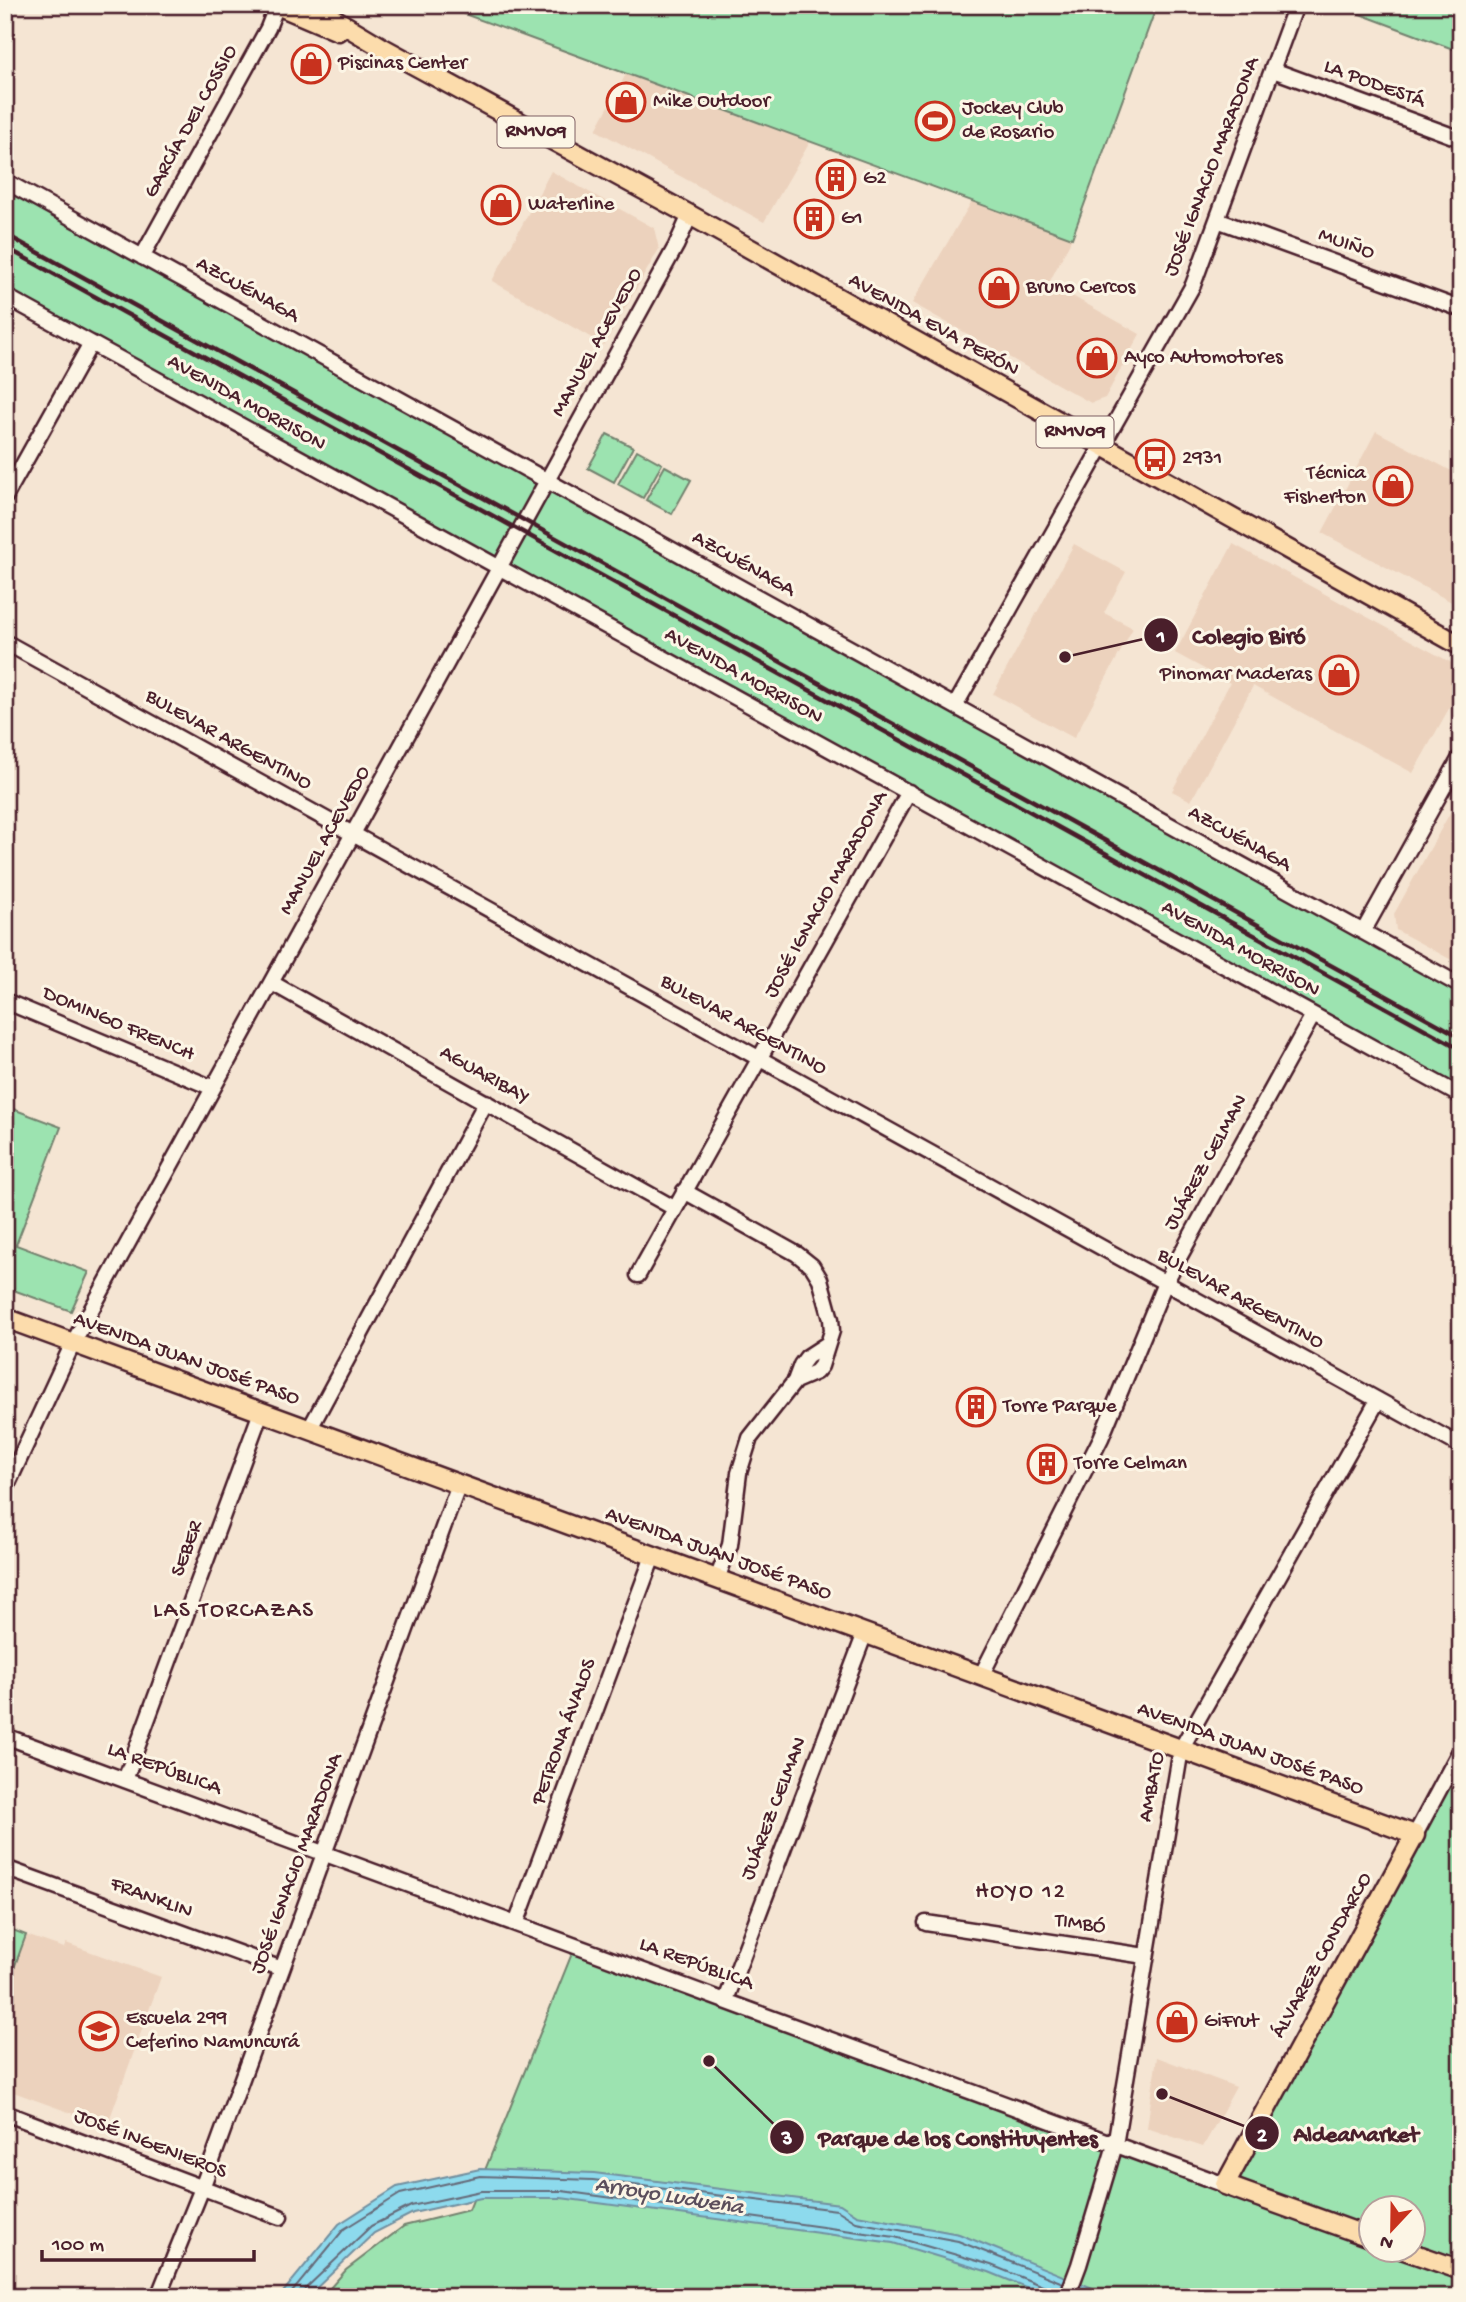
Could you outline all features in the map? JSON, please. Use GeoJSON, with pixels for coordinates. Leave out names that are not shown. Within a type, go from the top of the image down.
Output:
{"type":"FeatureCollection","features":[{"type":"Feature","properties":{"kind":"main road","name":"AVENIDA EVA PERÓN"},"geometry":{"type":"LineString","coordinates":[[277,5],[383,48]]}},
{"type":"Feature","properties":{"kind":"main road","name":"AVENIDA EVA PERÓN"},"geometry":{"type":"LineString","coordinates":[[312,5],[383,48],[690,215],[1461,646]]}},
{"type":"Feature","properties":{"kind":"main road","name":"AVENIDA JUAN JOSÉ PASO"},"geometry":{"type":"LineString","coordinates":[[5,1318],[1415,1835]]}},
{"type":"Feature","properties":{"kind":"main road","name":"ÁLVAREZ CONDARCO"},"geometry":{"type":"LineString","coordinates":[[1225,2185],[1415,1835]]}},
{"type":"Feature","properties":{"kind":"main road","name":"LA REPÚBLICA"},"geometry":{"type":"LineString","coordinates":[[1225,2185],[1358,2233]]}},
{"type":"Feature","properties":{"kind":"main road"},"geometry":{"type":"LineString","coordinates":[[1428,2258],[1461,2270]]}},
{"type":"Feature","properties":{"kind":"street","name":"GARCÍA DEL COSSIO"},"geometry":{"type":"LineString","coordinates":[[142,257],[268,28],[277,5]]}},
{"type":"Feature","properties":{"kind":"street","name":"JOSÉ IGNACIO MARADONA"},"geometry":{"type":"LineString","coordinates":[[955,706],[1193,285],[1296,5]]}},
{"type":"Feature","properties":{"kind":"street","name":"LA PODESTÁ"},"geometry":{"type":"LineString","coordinates":[[1273,70],[1461,139]]}},
{"type":"Feature","properties":{"kind":"street","name":"AZCUÉNAGA"},"geometry":{"type":"LineString","coordinates":[[5,181],[1461,986]]}},
{"type":"Feature","properties":{"kind":"street","name":"MANUEL ACEVEDO"},"geometry":{"type":"LineString","coordinates":[[5,1490],[73,1343],[354,835],[676,246],[690,215]]}},
{"type":"Feature","properties":{"kind":"street","name":"MUIÑO"},"geometry":{"type":"LineString","coordinates":[[1217,220],[1461,309]]}},
{"type":"Feature","properties":{"kind":"street","name":"AVENIDA MORRISON"},"geometry":{"type":"LineString","coordinates":[[5,296],[1461,1096]]}},
{"type":"Feature","properties":{"kind":"street"},"geometry":{"type":"LineString","coordinates":[[5,496],[91,343]]}},
{"type":"Feature","properties":{"kind":"street","name":"BULEVAR ARGENTINO"},"geometry":{"type":"LineString","coordinates":[[5,642],[1461,1446]]}},
{"type":"Feature","properties":{"kind":"street"},"geometry":{"type":"LineString","coordinates":[[1363,932],[1461,756]]}},
{"type":"Feature","properties":{"kind":"street","name":"JOSÉ IGNACIO MARADONA"},"geometry":{"type":"LineString","coordinates":[[638,1275],[909,792]]}},
{"type":"Feature","properties":{"kind":"street","name":"AGUARIBAY"},"geometry":{"type":"LineString","coordinates":[[272,983],[674,1208]]}},
{"type":"Feature","properties":{"kind":"street","name":"DOMINGO FRENCH"},"geometry":{"type":"LineString","coordinates":[[5,1000],[214,1088]]}},
{"type":"Feature","properties":{"kind":"street","name":"JUÁREZ CELMAN"},"geometry":{"type":"LineString","coordinates":[[981,1676],[1101,1438],[1165,1283],[1313,1014]]}},
{"type":"Feature","properties":{"kind":"street"},"geometry":{"type":"LineString","coordinates":[[309,1430],[486,1102]]}},
{"type":"Feature","properties":{"kind":"street"},"geometry":{"type":"LineString","coordinates":[[684,1191],[797,1254],[812,1266],[820,1279],[831,1319],[832,1331],[825,1357],[817,1372],[795,1381],[750,1437],[744,1453],[730,1545],[717,1579]]}},
{"type":"Feature","properties":{"kind":"street","name":"AMBATO"},"geometry":{"type":"LineString","coordinates":[[1115,2145],[1181,1749],[1378,1400]]}},
{"type":"Feature","properties":{"kind":"street","name":"SEBER"},"geometry":{"type":"LineString","coordinates":[[125,1780],[261,1412]]}},
{"type":"Feature","properties":{"kind":"street","name":"JOSÉ IGNACIO MARADONA"},"geometry":{"type":"LineString","coordinates":[[158,2297],[202,2188],[459,1484]]}},
{"type":"Feature","properties":{"kind":"street","name":"PETRONA ÁVALOS"},"geometry":{"type":"LineString","coordinates":[[516,1924],[653,1556]]}},
{"type":"Feature","properties":{"kind":"street","name":"JUÁREZ CELMAN"},"geometry":{"type":"LineString","coordinates":[[726,2000],[864,1633]]}},
{"type":"Feature","properties":{"kind":"street","name":"LA REPÚBLICA"},"geometry":{"type":"LineString","coordinates":[[5,1736],[1225,2185]]}},
{"type":"Feature","properties":{"kind":"street","name":"ÁLVAREZ CONDARCO"},"geometry":{"type":"LineString","coordinates":[[1415,1835],[1461,1749]]}},
{"type":"Feature","properties":{"kind":"street","name":"FRANKLIN"},"geometry":{"type":"LineString","coordinates":[[5,1868],[282,1969]]}},
{"type":"Feature","properties":{"kind":"street","name":"TIMBÓ"},"geometry":{"type":"LineString","coordinates":[[926,1923],[1145,1956]]}},
{"type":"Feature","properties":{"kind":"street","name":"JOSÉ INGENIEROS"},"geometry":{"type":"LineString","coordinates":[[5,2113],[280,2217]]}},
{"type":"Feature","properties":{"kind":"street"},"geometry":{"type":"LineString","coordinates":[[1067,2297],[1115,2145]]}},
{"type":"Feature","properties":{"kind":"shaded area"},"geometry":{"type":"Polygon","coordinates":[[[626,74],[810,142],[764,222],[596,130],[626,74]]]}},
{"type":"Feature","properties":{"kind":"shaded area"},"geometry":{"type":"Polygon","coordinates":[[[551,171],[654,228],[659,249],[604,345],[492,281],[551,171]]]}},
{"type":"Feature","properties":{"kind":"shaded area"},"geometry":{"type":"Polygon","coordinates":[[[972,201],[1072,238],[1049,283],[1140,334],[1105,398],[1091,403],[912,303],[972,201]]]}},
{"type":"Feature","properties":{"kind":"shaded area","name":"Técnica Fisherton"},"geometry":{"type":"Polygon","coordinates":[[[1376,431],[1461,476],[1461,607],[1322,533],[1376,431]]]}},
{"type":"Feature","properties":{"kind":"shaded area"},"geometry":{"type":"Polygon","coordinates":[[[1074,544],[1126,572],[1104,613],[1133,628],[1074,738],[993,694],[1074,544]]]}},
{"type":"Feature","properties":{"kind":"shaded area","name":"Pinomar Maderas"},"geometry":{"type":"Polygon","coordinates":[[[1233,544],[1461,668],[1461,687],[1413,773],[1253,686],[1191,801],[1172,791],[1230,683],[1175,653],[1233,544]]]}},
{"type":"Feature","properties":{"kind":"shaded area"},"geometry":{"type":"Polygon","coordinates":[[[1461,793],[1461,965],[1396,930],[1394,914],[1461,793]]]}},
{"type":"Feature","properties":{"kind":"shaded area","name":"Escuela 299 Ceferino Namuncurá"},"geometry":{"type":"Polygon","coordinates":[[[26,1935],[64,1948],[66,1943],[161,1977],[107,2126],[5,2089],[5,1993],[26,1935]]]}},
{"type":"Feature","properties":{"kind":"shaded area"},"geometry":{"type":"Polygon","coordinates":[[[1157,2057],[1236,2087],[1203,2147],[1147,2128],[1157,2057]]]}},
{"type":"Feature","properties":{"kind":"green space","name":"Jockey Club de Rosario"},"geometry":{"type":"Polygon","coordinates":[[[440,5],[1157,5],[1072,238],[440,5]]]}},
{"type":"Feature","properties":{"kind":"green space"},"geometry":{"type":"Polygon","coordinates":[[[1336,5],[1461,5],[1461,52],[1336,5]]]}},
{"type":"Feature","properties":{"kind":"green space"},"geometry":{"type":"Polygon","coordinates":[[[5,181],[1461,986],[1461,1096],[5,296],[5,181]]]}},
{"type":"Feature","properties":{"kind":"green space"},"geometry":{"type":"Polygon","coordinates":[[[607,434],[633,447],[614,482],[588,468],[607,434]]]}},
{"type":"Feature","properties":{"kind":"green space"},"geometry":{"type":"Polygon","coordinates":[[[637,450],[662,464],[643,498],[618,484],[637,450]]]}},
{"type":"Feature","properties":{"kind":"green space"},"geometry":{"type":"Polygon","coordinates":[[[665,466],[691,480],[672,514],[646,500],[665,466]]]}},
{"type":"Feature","properties":{"kind":"green space"},"geometry":{"type":"Polygon","coordinates":[[[5,1106],[61,1127],[16,1245],[89,1272],[71,1311],[5,1287],[5,1106]]]}},
{"type":"Feature","properties":{"kind":"green space"},"geometry":{"type":"Polygon","coordinates":[[[1461,1749],[1461,2297],[322,2297],[346,2270],[404,2226],[469,2210],[575,1946],[1225,2184],[1461,1749]]]}},
{"type":"Feature","properties":{"kind":"green space"},"geometry":{"type":"Polygon","coordinates":[[[5,1927],[26,1935],[5,1993],[5,1927]]]}},
{"type":"Feature","properties":{"kind":"water","name":"Arroyo Ludueña"},"geometry":{"type":"Polygon","coordinates":[[[480,2169],[594,2173],[840,2204],[857,2215],[959,2234],[1115,2297],[1050,2297],[989,2272],[893,2243],[561,2198],[481,2198],[413,2213],[374,2233],[307,2297],[279,2297],[339,2224],[397,2187],[480,2169]]]}},
{"type":"Feature","properties":{"kind":"railway"},"geometry":{"type":"LineString","coordinates":[[5,234],[1461,1037]]}},
{"type":"Feature","properties":{"kind":"railway"},"geometry":{"type":"LineString","coordinates":[[5,247],[1461,1049]]}},
{"type":"Feature","properties":{"kind":"place","name":"Piscinas Center"},"geometry":{"type":"Point","coordinates":[311,64]}},
{"type":"Feature","properties":{"kind":"place","name":"Mike Outdoor"},"geometry":{"type":"Point","coordinates":[626,102]}},
{"type":"Feature","properties":{"kind":"place","name":"Jockey Club de Rosario"},"geometry":{"type":"Point","coordinates":[935,121]}},
{"type":"Feature","properties":{"kind":"place","name":"G2"},"geometry":{"type":"Point","coordinates":[836,179]}},
{"type":"Feature","properties":{"kind":"place","name":"Waterline"},"geometry":{"type":"Point","coordinates":[501,205]}},
{"type":"Feature","properties":{"kind":"place","name":"G1"},"geometry":{"type":"Point","coordinates":[814,219]}},
{"type":"Feature","properties":{"kind":"place","name":"Bruno Cercos"},"geometry":{"type":"Point","coordinates":[999,288]}},
{"type":"Feature","properties":{"kind":"place","name":"Ayco Automotores"},"geometry":{"type":"Point","coordinates":[1097,358]}},
{"type":"Feature","properties":{"kind":"place","name":"2931"},"geometry":{"type":"Point","coordinates":[1155,459]}},
{"type":"Feature","properties":{"kind":"place","name":"Técnica Fisherton"},"geometry":{"type":"Point","coordinates":[1393,486]}},
{"type":"Feature","properties":{"kind":"place","name":"Colegio Biró"},"geometry":{"type":"Point","coordinates":[1065,657]}},
{"type":"Feature","properties":{"kind":"place","name":"Pinomar Maderas"},"geometry":{"type":"Point","coordinates":[1339,675]}},
{"type":"Feature","properties":{"kind":"place","name":"Torre Parque"},"geometry":{"type":"Point","coordinates":[976,1407]}},
{"type":"Feature","properties":{"kind":"place","name":"Torre Celman"},"geometry":{"type":"Point","coordinates":[1047,1464]}},
{"type":"Feature","properties":{"kind":"place","name":"GiFrut"},"geometry":{"type":"Point","coordinates":[1177,2022]}},
{"type":"Feature","properties":{"kind":"place","name":"Escuela 299 Ceferino Namuncurá"},"geometry":{"type":"Point","coordinates":[99,2031]}},
{"type":"Feature","properties":{"kind":"place","name":"Parque de los Constituyentes"},"geometry":{"type":"Point","coordinates":[709,2061]}},
{"type":"Feature","properties":{"kind":"place","name":"AldeaMarket"},"geometry":{"type":"Point","coordinates":[1162,2094]}},
{"type":"Feature","properties":{"kind":"district","name":"LAS TORCAZAS"},"geometry":{"type":"Point","coordinates":[234,1611]}},
{"type":"Feature","properties":{"kind":"district","name":"HOYO 12"},"geometry":{"type":"Point","coordinates":[1021,1892]}}]}
